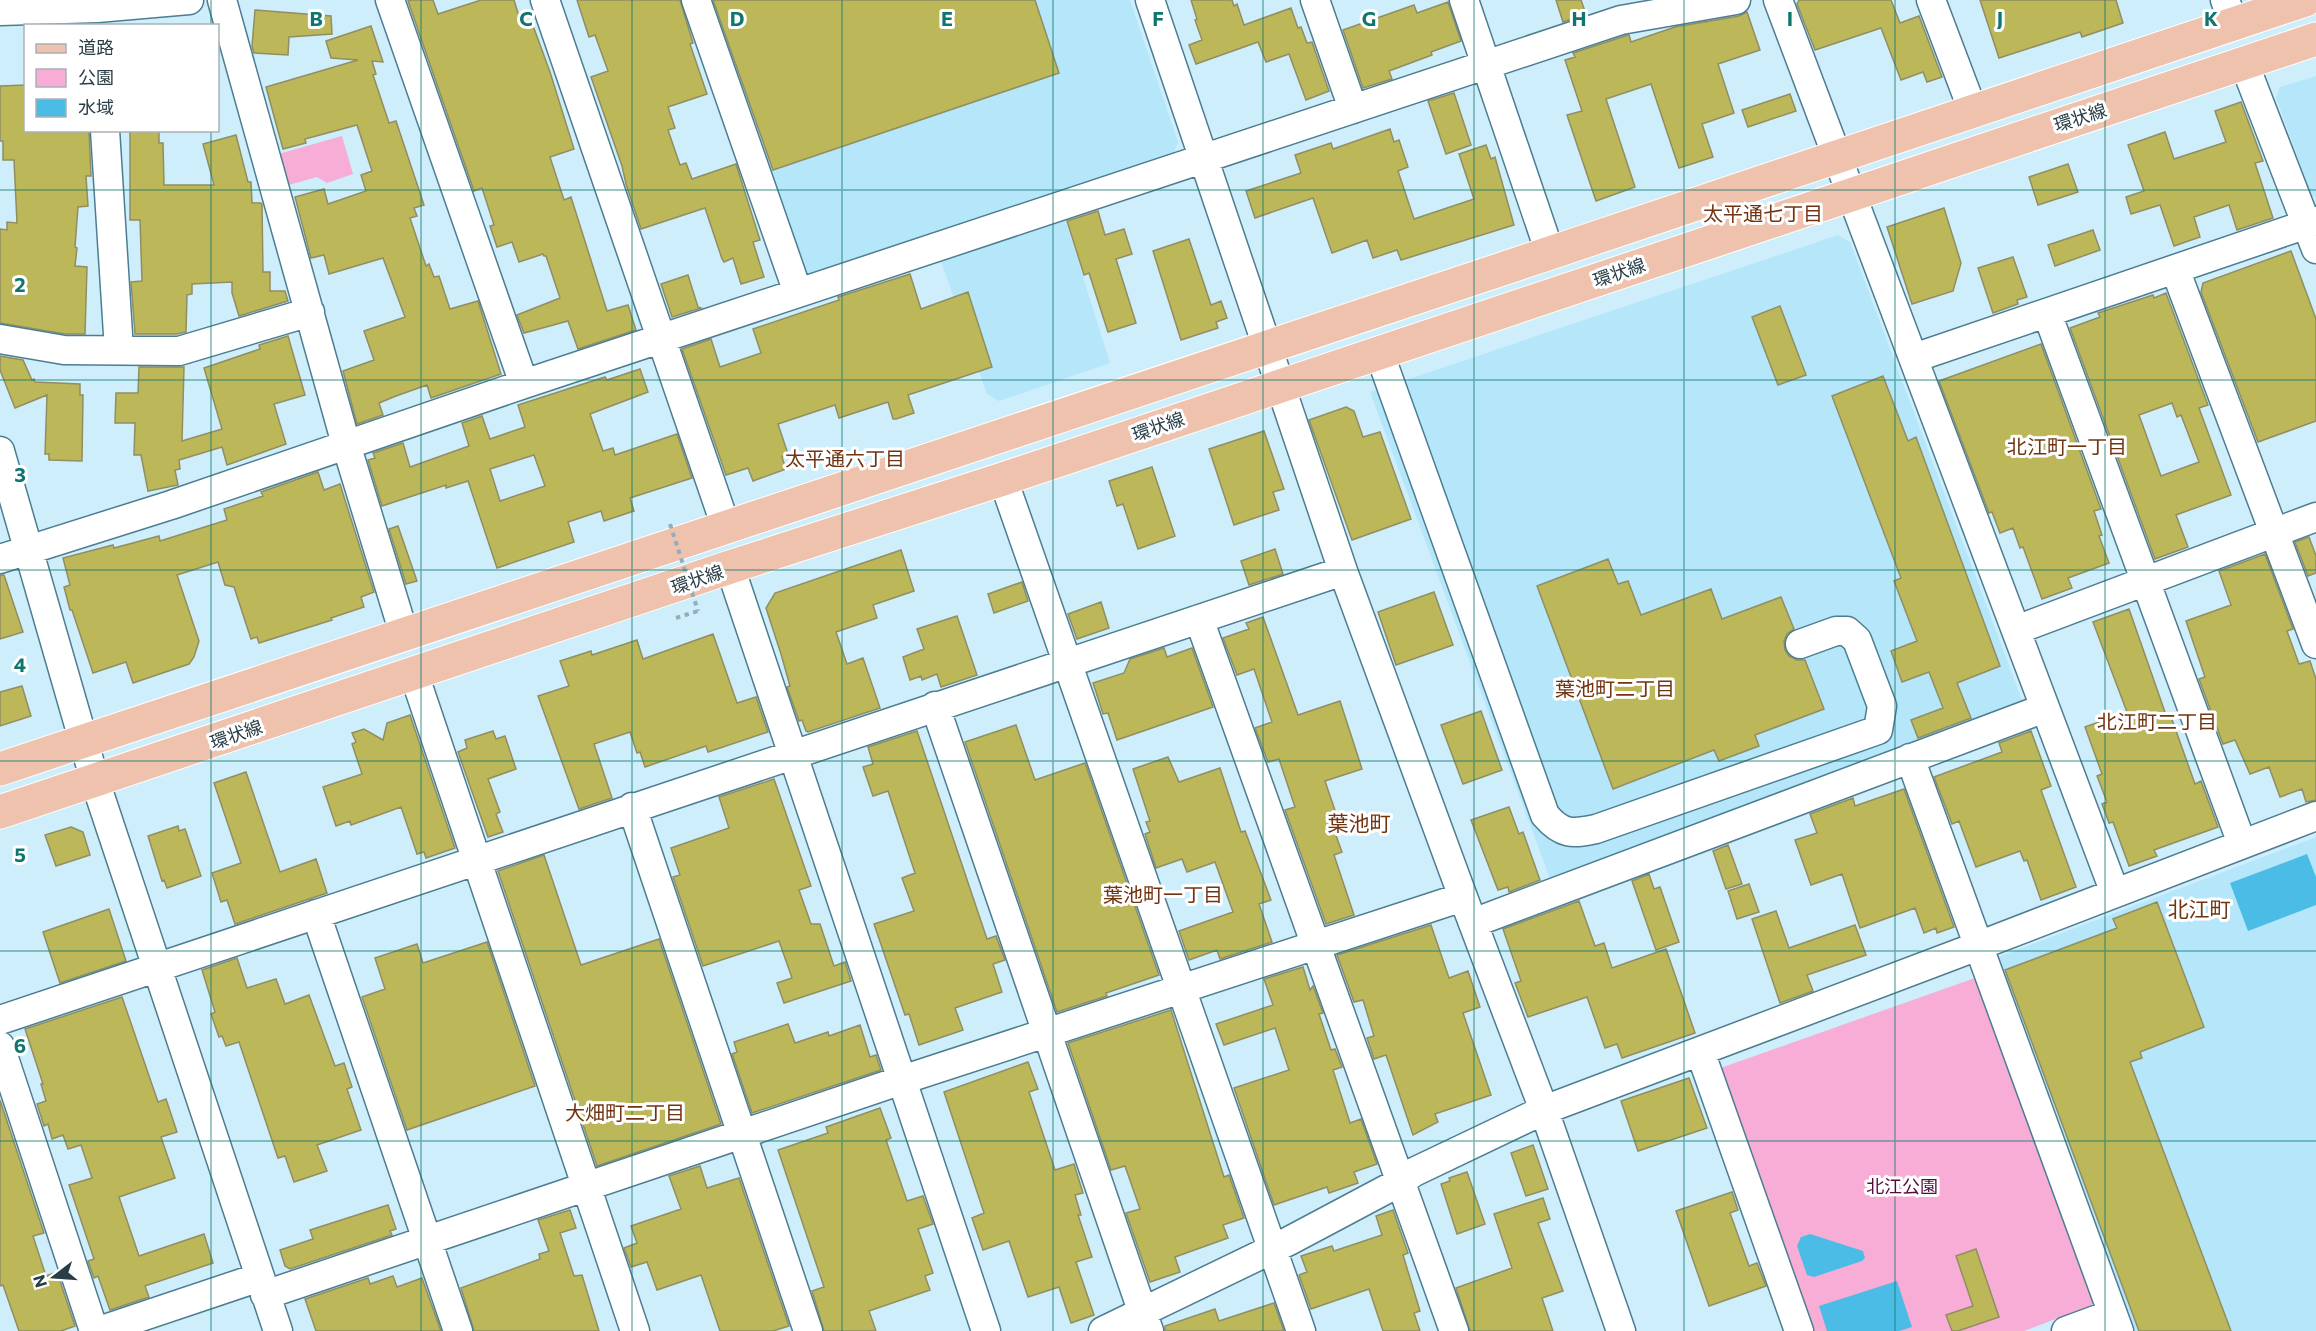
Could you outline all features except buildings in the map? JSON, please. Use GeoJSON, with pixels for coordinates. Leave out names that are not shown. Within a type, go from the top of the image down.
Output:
{"type":"FeatureCollection","features":[{"type":"Feature","properties":{"kind":"main road"},"geometry":{"type":"LineString","coordinates":[[0,769],[1550,254],[1973,111],[2229,12],[2305,0]]}},
{"type":"Feature","properties":{"kind":"main road","name":"環状線"},"geometry":{"type":"LineString","coordinates":[[0,812],[2316,39]]}},
{"type":"Feature","properties":{"kind":"street"},"geometry":{"type":"LineString","coordinates":[[0,11],[96,11],[189,0]]}},
{"type":"Feature","properties":{"kind":"street"},"geometry":{"type":"LineString","coordinates":[[222,0],[346,444],[404,634]]}},
{"type":"Feature","properties":{"kind":"street"},"geometry":{"type":"LineString","coordinates":[[390,0],[524,384]]}},
{"type":"Feature","properties":{"kind":"street"},"geometry":{"type":"LineString","coordinates":[[545,0],[726,527]]}},
{"type":"Feature","properties":{"kind":"street"},"geometry":{"type":"LineString","coordinates":[[696,0],[798,293]]}},
{"type":"Feature","properties":{"kind":"street"},"geometry":{"type":"LineString","coordinates":[[1150,0],[1343,571],[1544,1110],[1621,1331]]}},
{"type":"Feature","properties":{"kind":"street"},"geometry":{"type":"LineString","coordinates":[[1315,0],[1353,109]]}},
{"type":"Feature","properties":{"kind":"street"},"geometry":{"type":"LineString","coordinates":[[1464,0],[1550,254]]}},
{"type":"Feature","properties":{"kind":"street"},"geometry":{"type":"LineString","coordinates":[[0,559],[171,505],[524,384],[1487,64],[1617,10],[1736,0]]}},
{"type":"Feature","properties":{"kind":"street"},"geometry":{"type":"LineString","coordinates":[[1778,0],[2115,893]]}},
{"type":"Feature","properties":{"kind":"street"},"geometry":{"type":"LineString","coordinates":[[1931,0],[1973,111]]}},
{"type":"Feature","properties":{"kind":"street"},"geometry":{"type":"LineString","coordinates":[[1914,358],[2175,269],[2313,231],[2244,63]]}},
{"type":"Feature","properties":{"kind":"street"},"geometry":{"type":"LineString","coordinates":[[105,132],[119,350]]}},
{"type":"Feature","properties":{"kind":"street"},"geometry":{"type":"LineString","coordinates":[[2175,269],[2316,644]]}},
{"type":"Feature","properties":{"kind":"street"},"geometry":{"type":"LineString","coordinates":[[0,339],[64,350],[179,351],[310,312]]}},
{"type":"Feature","properties":{"kind":"street"},"geometry":{"type":"LineString","coordinates":[[2047,313],[2242,844]]}},
{"type":"Feature","properties":{"kind":"street"},"geometry":{"type":"LineString","coordinates":[[1379,352],[1545,815],[1555,827],[1574,834],[1596,829],[1878,730],[1882,705],[1857,640],[1847,631],[1836,631],[1800,644]]}},
{"type":"Feature","properties":{"kind":"street"},"geometry":{"type":"LineString","coordinates":[[0,451],[95,781],[155,968],[278,1331]]}},
{"type":"Feature","properties":{"kind":"street"},"geometry":{"type":"LineString","coordinates":[[1003,479],[1301,1331]]}},
{"type":"Feature","properties":{"kind":"street"},"geometry":{"type":"LineString","coordinates":[[2016,630],[2316,517]]}},
{"type":"Feature","properties":{"kind":"street"},"geometry":{"type":"LineString","coordinates":[[730,567],[986,1331]]}},
{"type":"Feature","properties":{"kind":"street"},"geometry":{"type":"LineString","coordinates":[[0,1020],[1343,571]]}},
{"type":"Feature","properties":{"kind":"street"},"geometry":{"type":"LineString","coordinates":[[1198,618],[1454,1331]]}},
{"type":"Feature","properties":{"kind":"street"},"geometry":{"type":"LineString","coordinates":[[414,674],[634,1331]]}},
{"type":"Feature","properties":{"kind":"street"},"geometry":{"type":"LineString","coordinates":[[935,706],[1145,1321]]}},
{"type":"Feature","properties":{"kind":"street"},"geometry":{"type":"LineString","coordinates":[[1473,923],[2045,708]]}},
{"type":"Feature","properties":{"kind":"street"},"geometry":{"type":"LineString","coordinates":[[1910,758],[2115,1322],[2066,1331]]}},
{"type":"Feature","properties":{"kind":"street"},"geometry":{"type":"LineString","coordinates":[[633,807],[808,1331]]}},
{"type":"Feature","properties":{"kind":"street"},"geometry":{"type":"LineString","coordinates":[[1103,1331],[1145,1321],[1272,1248],[1400,1182],[1414,1172],[1544,1110],[2316,816]]}},
{"type":"Feature","properties":{"kind":"street"},"geometry":{"type":"LineString","coordinates":[[99,1331],[427,1240],[902,1080],[1463,897]]}},
{"type":"Feature","properties":{"kind":"street"},"geometry":{"type":"LineString","coordinates":[[316,914],[458,1331]]}},
{"type":"Feature","properties":{"kind":"street"},"geometry":{"type":"LineString","coordinates":[[0,1046],[94,1331]]}},
{"type":"Feature","properties":{"kind":"street"},"geometry":{"type":"LineString","coordinates":[[1700,1051],[1799,1331]]}},
{"type":"Feature","properties":{"kind":"path"},"geometry":{"type":"LineString","coordinates":[[670,524],[698,611],[676,618]]}},
{"type":"Feature","properties":{"kind":"shaded area"},"geometry":{"type":"Polygon","coordinates":[[[706,0],[1130,0],[1178,142],[1173,155],[1057,194],[1110,363],[999,401],[987,394],[932,235],[810,277],[800,274],[706,0]]]}},
{"type":"Feature","properties":{"kind":"shaded area"},"geometry":{"type":"Polygon","coordinates":[[[2316,76],[2316,197],[2312,196],[2276,98],[2280,87],[2316,76]]]}},
{"type":"Feature","properties":{"kind":"shaded area"},"geometry":{"type":"Polygon","coordinates":[[[1838,235],[1850,242],[2022,700],[2019,707],[1552,884],[1370,392],[1838,235]]]}},
{"type":"Feature","properties":{"kind":"shaded area"},"geometry":{"type":"Polygon","coordinates":[[[2316,837],[2316,1331],[2131,1331],[1998,957],[2316,837]]]}},
{"type":"Feature","properties":{"kind":"green space"},"geometry":{"type":"Polygon","coordinates":[[[342,136],[353,174],[327,183],[317,177],[285,186],[275,155],[342,136]]]}},
{"type":"Feature","properties":{"kind":"green space","name":"北江公園"},"geometry":{"type":"Polygon","coordinates":[[[1975,978],[2094,1301],[2092,1305],[2024,1331],[1805,1331],[1712,1071],[1975,978]]]}},
{"type":"Feature","properties":{"kind":"water"},"geometry":{"type":"Polygon","coordinates":[[[2307,854],[2316,877],[2316,905],[2248,931],[2230,883],[2307,854]]]}},
{"type":"Feature","properties":{"kind":"water"},"geometry":{"type":"Polygon","coordinates":[[[1810,1234],[1863,1251],[1865,1258],[1814,1277],[1807,1275],[1797,1246],[1801,1237],[1810,1234]]]}},
{"type":"Feature","properties":{"kind":"water"},"geometry":{"type":"Polygon","coordinates":[[[1897,1281],[1912,1327],[1899,1331],[1827,1331],[1819,1306],[1897,1281]]]}},
{"type":"Feature","properties":{"kind":"district","name":"太平通七丁目"},"geometry":{"type":"Point","coordinates":[1763,213]}},
{"type":"Feature","properties":{"kind":"district","name":"北江町一丁目"},"geometry":{"type":"Point","coordinates":[2067,446]}},
{"type":"Feature","properties":{"kind":"district","name":"太平通六丁目"},"geometry":{"type":"Point","coordinates":[845,458]}},
{"type":"Feature","properties":{"kind":"district","name":"葉池町二丁目"},"geometry":{"type":"Point","coordinates":[1615,688]}},
{"type":"Feature","properties":{"kind":"district","name":"北江町二丁目"},"geometry":{"type":"Point","coordinates":[2157,721]}},
{"type":"Feature","properties":{"kind":"district","name":"葉池町"},"geometry":{"type":"Point","coordinates":[1359,822]}},
{"type":"Feature","properties":{"kind":"district","name":"葉池町一丁目"},"geometry":{"type":"Point","coordinates":[1163,894]}},
{"type":"Feature","properties":{"kind":"district","name":"北江町"},"geometry":{"type":"Point","coordinates":[2199,908]}},
{"type":"Feature","properties":{"kind":"district","name":"大畑町二丁目"},"geometry":{"type":"Point","coordinates":[625,1112]}}]}
